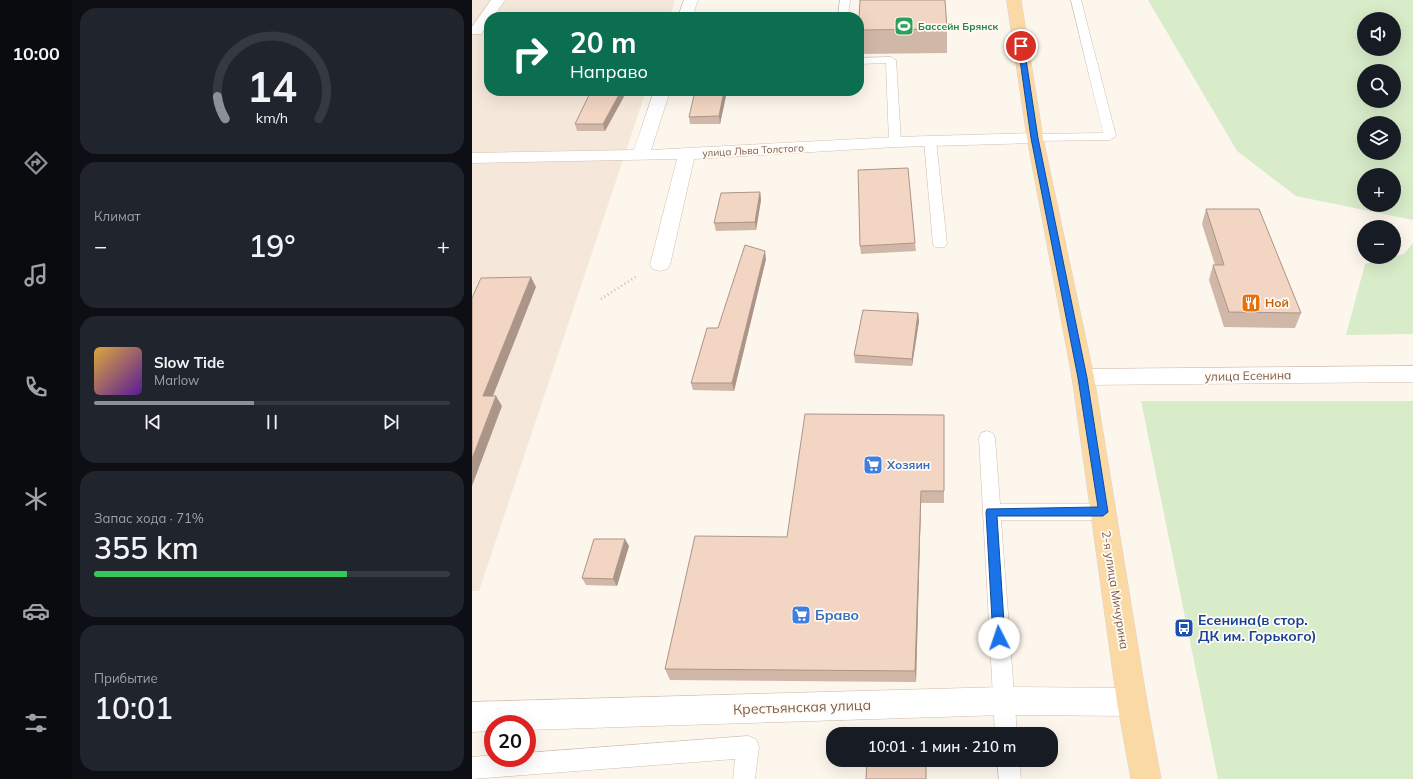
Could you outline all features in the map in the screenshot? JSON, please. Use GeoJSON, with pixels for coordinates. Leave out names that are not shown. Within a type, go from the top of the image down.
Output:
{"type":"FeatureCollection","features":[{"type":"Feature","properties":{"kind":"main road","name":"2-я улица Мичурина"},"geometry":{"type":"LineString","coordinates":[[1014,0],[1035,138],[1083,378],[1132,702],[1146,779]]}},
{"type":"Feature","properties":{"kind":"street"},"geometry":{"type":"LineString","coordinates":[[490,12],[498,0]]}},
{"type":"Feature","properties":{"kind":"street"},"geometry":{"type":"LineString","coordinates":[[687,12],[691,0]]}},
{"type":"Feature","properties":{"kind":"street"},"geometry":{"type":"LineString","coordinates":[[476,32],[484,20]]}},
{"type":"Feature","properties":{"kind":"street"},"geometry":{"type":"LineString","coordinates":[[641,155],[660,96]]}},
{"type":"Feature","properties":{"kind":"street","name":"улица Льва Толстого"},"geometry":{"type":"LineString","coordinates":[[472,158],[687,154],[930,140],[1035,138]]}},
{"type":"Feature","properties":{"kind":"street"},"geometry":{"type":"LineString","coordinates":[[660,265],[687,154]]}},
{"type":"Feature","properties":{"kind":"street","name":"улица Есенина"},"geometry":{"type":"LineString","coordinates":[[1083,378],[1413,374]]}},
{"type":"Feature","properties":{"kind":"street","name":"Крестьянская улица"},"geometry":{"type":"LineString","coordinates":[[472,717],[1003,701],[1132,702]]}},
{"type":"Feature","properties":{"kind":"lane"},"geometry":{"type":"LineString","coordinates":[[843,12],[844,0]]}},
{"type":"Feature","properties":{"kind":"lane"},"geometry":{"type":"LineString","coordinates":[[1035,138],[1110,136],[1076,0]]}},
{"type":"Feature","properties":{"kind":"lane"},"geometry":{"type":"LineString","coordinates":[[864,61],[891,60],[895,142]]}},
{"type":"Feature","properties":{"kind":"lane"},"geometry":{"type":"LineString","coordinates":[[930,140],[940,244]]}},
{"type":"Feature","properties":{"kind":"lane"},"geometry":{"type":"LineString","coordinates":[[987,438],[1005,727]]}},
{"type":"Feature","properties":{"kind":"lane"},"geometry":{"type":"LineString","coordinates":[[991,512],[1103,512]]}},
{"type":"Feature","properties":{"kind":"lane"},"geometry":{"type":"LineString","coordinates":[[472,768],[748,747],[744,779]]}},
{"type":"Feature","properties":{"kind":"lane"},"geometry":{"type":"LineString","coordinates":[[1009,767],[1010,779]]}},
{"type":"Feature","properties":{"kind":"path"},"geometry":{"type":"LineString","coordinates":[[600,299],[633,278],[660,265]]}},
{"type":"Feature","properties":{"kind":"shaded area"},"geometry":{"type":"Polygon","coordinates":[[[472,0],[675,0],[671,12],[484,12],[484,96],[644,96],[479,591],[472,591],[472,0]]]}},
{"type":"Feature","properties":{"kind":"green space"},"geometry":{"type":"Polygon","coordinates":[[[1148,0],[1413,0],[1413,220],[1374,212],[1401,212],[1401,168],[1357,168],[1357,209],[1296,196],[1237,151],[1148,0]]]}},
{"type":"Feature","properties":{"kind":"green space"},"geometry":{"type":"Polygon","coordinates":[[[1413,243],[1413,334],[1346,335],[1365,264],[1401,264],[1401,255],[1404,254],[1413,243]]]}},
{"type":"Feature","properties":{"kind":"green space"},"geometry":{"type":"Polygon","coordinates":[[[1141,401],[1413,401],[1413,779],[1218,779],[1141,401]]]}},
{"type":"Feature","properties":{"kind":"building"},"geometry":{"type":"Polygon","coordinates":[[[860,0],[945,0],[947,29],[864,30],[864,12],[859,12],[860,0]]]}},
{"type":"Feature","properties":{"kind":"building"},"geometry":{"type":"Polygon","coordinates":[[[589,96],[618,96],[603,124],[575,124],[589,96]]]}},
{"type":"Feature","properties":{"kind":"building"},"geometry":{"type":"Polygon","coordinates":[[[694,96],[723,96],[719,116],[689,117],[694,96]]]}},
{"type":"Feature","properties":{"kind":"building"},"geometry":{"type":"Polygon","coordinates":[[[908,168],[915,243],[860,246],[858,170],[908,168]]]}},
{"type":"Feature","properties":{"kind":"building"},"geometry":{"type":"Polygon","coordinates":[[[760,192],[755,222],[714,223],[721,193],[760,192]]]}},
{"type":"Feature","properties":{"kind":"building"},"geometry":{"type":"Polygon","coordinates":[[[1206,209],[1259,209],[1301,313],[1229,312],[1213,265],[1224,265],[1206,209]]]}},
{"type":"Feature","properties":{"kind":"building"},"geometry":{"type":"Polygon","coordinates":[[[745,245],[765,251],[732,383],[691,383],[707,328],[718,328],[745,245]]]}},
{"type":"Feature","properties":{"kind":"building"},"geometry":{"type":"Polygon","coordinates":[[[531,277],[483,396],[496,396],[472,459],[472,298],[481,278],[531,277]]]}},
{"type":"Feature","properties":{"kind":"building"},"geometry":{"type":"Polygon","coordinates":[[[863,310],[918,313],[912,359],[854,355],[863,310]]]}},
{"type":"Feature","properties":{"kind":"building","name":"Браво"},"geometry":{"type":"Polygon","coordinates":[[[805,414],[944,415],[944,491],[921,491],[915,671],[665,669],[695,536],[787,537],[805,414]]]}},
{"type":"Feature","properties":{"kind":"building"},"geometry":{"type":"Polygon","coordinates":[[[594,539],[625,539],[613,579],[582,578],[594,539]]]}},
{"type":"Feature","properties":{"kind":"building"},"geometry":{"type":"Polygon","coordinates":[[[867,767],[926,767],[926,779],[866,779],[867,767]]]}},
{"type":"Feature","properties":{"kind":"place","name":"Бассейн Брянск"},"geometry":{"type":"Point","coordinates":[904,26]}},
{"type":"Feature","properties":{"kind":"place","name":"Ной"},"geometry":{"type":"Point","coordinates":[1251,303]}},
{"type":"Feature","properties":{"kind":"place","name":"Хозяин"},"geometry":{"type":"Point","coordinates":[873,465]}},
{"type":"Feature","properties":{"kind":"place","name":"Браво"},"geometry":{"type":"Point","coordinates":[801,615]}},
{"type":"Feature","properties":{"kind":"place","name":"Есенина(в стор. ДК им. Горького)"},"geometry":{"type":"Point","coordinates":[1184,628]}},
{"type":"Feature","properties":{"kind":"route"},"geometry":{"type":"LineString","coordinates":[[999,638],[991,512],[1103,512],[1083,378],[1035,138],[1021,46]]}}]}
